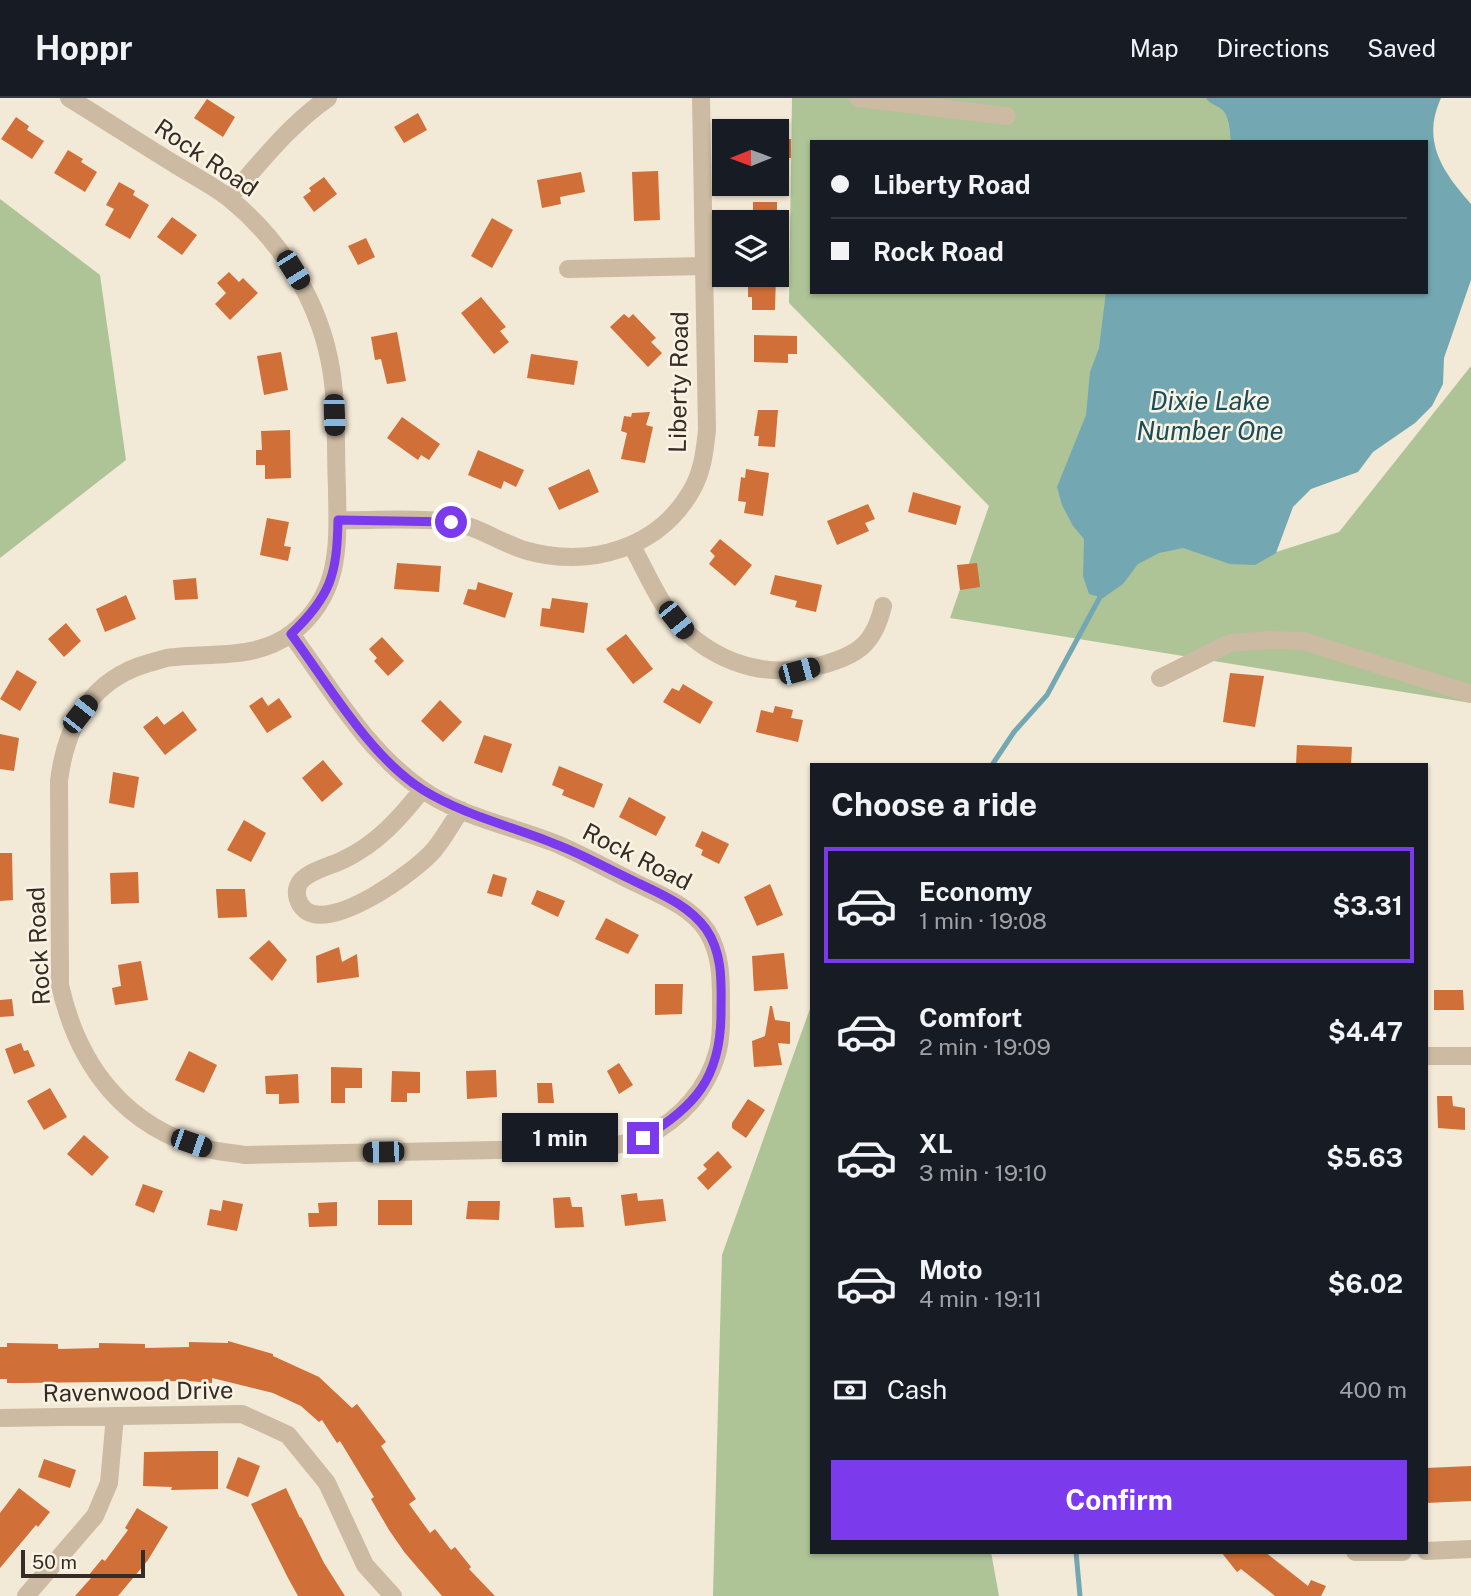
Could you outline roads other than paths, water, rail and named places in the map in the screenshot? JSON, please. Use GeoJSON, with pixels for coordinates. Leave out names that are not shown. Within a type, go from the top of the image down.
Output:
{"type":"FeatureCollection","features":[{"type":"Feature","properties":{"kind":"street","name":"Rock Road"},"geometry":{"type":"LineString","coordinates":[[69,98],[229,198],[259,225],[283,254],[303,286],[320,325],[329,357],[334,389],[338,520],[337,556],[330,585],[314,612],[291,634],[271,646],[251,652],[171,657],[132,668],[93,696],[68,737],[59,781],[60,985],[78,1044],[93,1070],[115,1096],[141,1118],[173,1137],[208,1149],[245,1155],[604,1148],[643,1138],[674,1119],[706,1082],[721,1040],[721,971],[716,949],[706,930],[689,911],[671,899],[557,844],[461,810],[422,790],[371,744],[291,634]]}},
{"type":"Feature","properties":{"kind":"street"},"geometry":{"type":"LineString","coordinates":[[229,198],[282,136],[328,98]]}},
{"type":"Feature","properties":{"kind":"street","name":"Liberty Road"},"geometry":{"type":"LineString","coordinates":[[338,520],[451,522],[470,527],[524,550],[562,558],[598,556],[632,546],[657,531],[677,512],[694,486],[703,461],[707,429],[701,98]]}},
{"type":"Feature","properties":{"kind":"street"},"geometry":{"type":"LineString","coordinates":[[858,98],[1007,116]]}},
{"type":"Feature","properties":{"kind":"street"},"geometry":{"type":"LineString","coordinates":[[568,269],[704,266]]}},
{"type":"Feature","properties":{"kind":"street"},"geometry":{"type":"LineString","coordinates":[[632,546],[667,609],[685,631],[716,654],[751,668],[775,672],[799,671],[845,659],[860,650],[871,638],[879,623],[883,606]]}},
{"type":"Feature","properties":{"kind":"street"},"geometry":{"type":"LineString","coordinates":[[1160,678],[1230,642],[1268,639],[1303,641],[1471,694]]}},
{"type":"Feature","properties":{"kind":"street"},"geometry":{"type":"LineString","coordinates":[[422,790],[402,816],[375,841],[346,859],[303,878],[298,886],[297,897],[301,906],[308,912],[320,915],[367,900],[392,886],[433,851],[461,810]]}},
{"type":"Feature","properties":{"kind":"street"},"geometry":{"type":"LineString","coordinates":[[1428,1056],[1471,1056]]}},
{"type":"Feature","properties":{"kind":"street","name":"Ravenwood Drive"},"geometry":{"type":"LineString","coordinates":[[0,1418],[242,1414],[288,1435],[327,1483],[365,1565],[393,1596]]}},
{"type":"Feature","properties":{"kind":"street"},"geometry":{"type":"LineString","coordinates":[[26,1596],[95,1516],[109,1483],[115,1416]]}},
{"type":"Feature","properties":{"kind":"street"},"geometry":{"type":"LineString","coordinates":[[1428,1551],[1471,1549]]}},
{"type":"Feature","properties":{"kind":"water","name":"Dixie Lake Number One"},"geometry":{"type":"Polygon","coordinates":[[[1206,98],[1441,98],[1435,114],[1434,142],[1444,168],[1471,204],[1471,280],[1444,358],[1443,384],[1432,406],[1415,423],[1373,452],[1358,472],[1311,489],[1293,507],[1276,553],[1255,565],[1230,564],[1183,548],[1159,553],[1138,564],[1123,584],[1103,598],[1089,594],[1083,576],[1084,539],[1073,526],[1062,505],[1057,487],[1086,415],[1090,372],[1099,348],[1106,294],[1428,294],[1428,140],[1231,140],[1226,114],[1206,98]]]}},
{"type":"Feature","properties":{"kind":"waterway"},"geometry":{"type":"LineString","coordinates":[[993,763],[1014,732],[1047,695],[1100,597]]}},
{"type":"Feature","properties":{"kind":"waterway"},"geometry":{"type":"LineString","coordinates":[[1076,1554],[1080,1596]]}}]}
